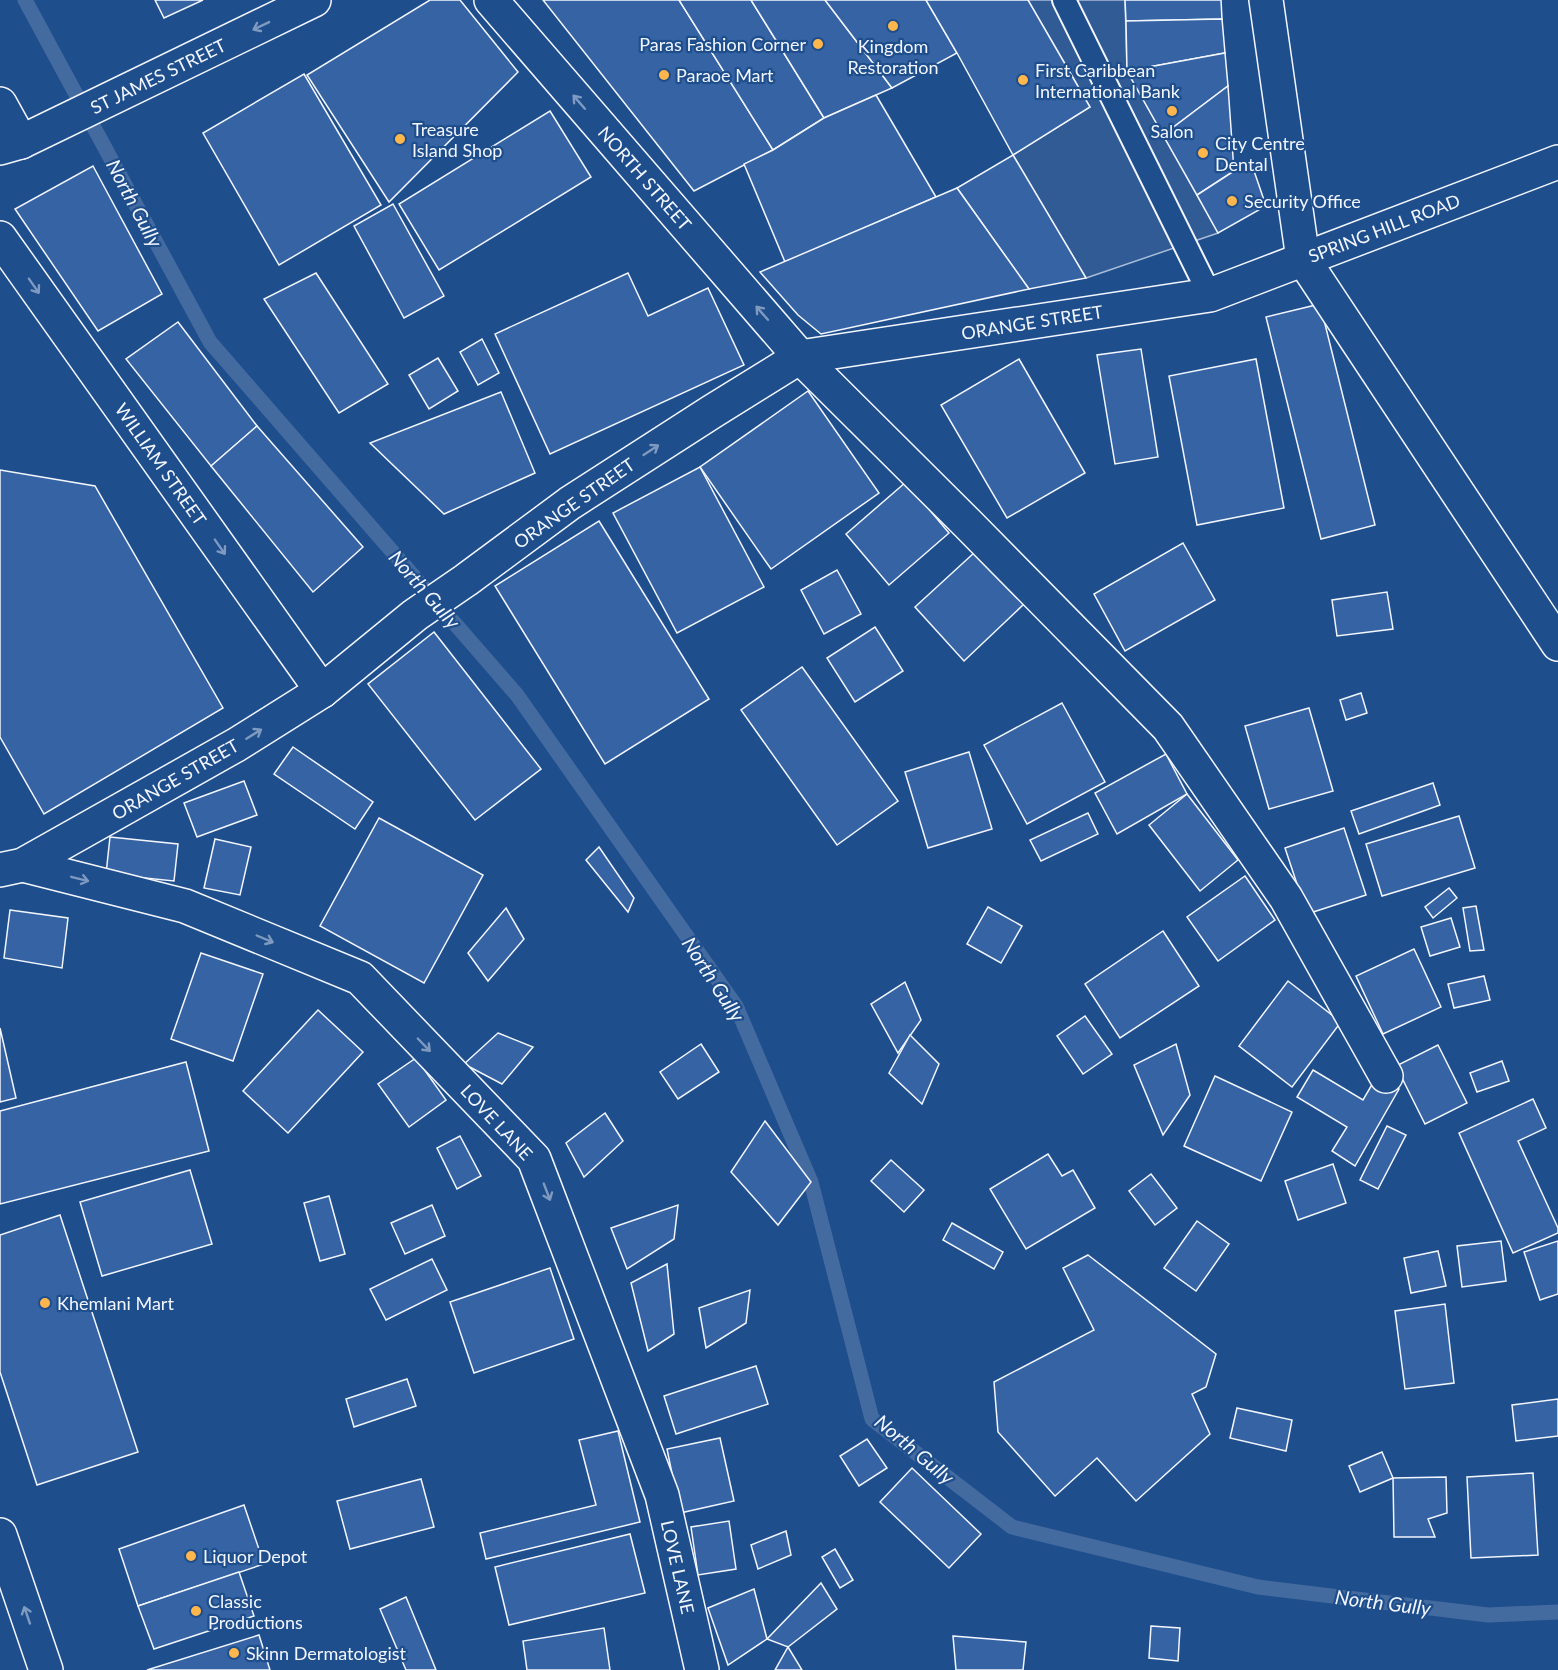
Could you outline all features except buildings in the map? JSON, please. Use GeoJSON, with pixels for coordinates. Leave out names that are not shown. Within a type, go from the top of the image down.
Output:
{"type":"FeatureCollection","features":[{"type":"Feature","properties":{"kind":"street","name":"ST JAMES STREET"},"geometry":{"type":"LineString","coordinates":[[11,145],[314,0]]}},
{"type":"Feature","properties":{"kind":"street","name":"NORTH STREET"},"geometry":{"type":"LineString","coordinates":[[490,0],[800,357],[1168,727],[1286,898],[1386,1076]]}},
{"type":"Feature","properties":{"kind":"street"},"geometry":{"type":"LineString","coordinates":[[1266,0],[1303,260],[1558,644]]}},
{"type":"Feature","properties":{"kind":"street"},"geometry":{"type":"LineString","coordinates":[[0,104],[11,145]]}},
{"type":"Feature","properties":{"kind":"street","name":"SPRING HILL ROAD"},"geometry":{"type":"LineString","coordinates":[[1210,295],[1558,162]]}},
{"type":"Feature","properties":{"kind":"street","name":"WILLIAM STREET"},"geometry":{"type":"LineString","coordinates":[[0,238],[322,691]]}},
{"type":"Feature","properties":{"kind":"street","name":"ORANGE STREET"},"geometry":{"type":"LineString","coordinates":[[12,867],[236,745],[322,691],[415,615],[570,503],[800,357],[1210,295]]}},
{"type":"Feature","properties":{"kind":"street","name":"LOVE LANE"},"geometry":{"type":"LineString","coordinates":[[12,867],[185,906],[360,978],[534,1159],[662,1495],[702,1670]]}},
{"type":"Feature","properties":{"kind":"street"},"geometry":{"type":"LineString","coordinates":[[0,1535],[46,1670]]}},
{"type":"Feature","properties":{"kind":"lane"},"geometry":{"type":"LineString","coordinates":[[1064,0],[1210,295]]}},
{"type":"Feature","properties":{"kind":"shaded area"},"geometry":{"type":"Polygon","coordinates":[[[1028,0],[1125,0],[1127,71],[1218,233],[1086,278],[1013,155],[1090,107],[1028,0]]]}},
{"type":"Feature","properties":{"kind":"waterway","name":"North Gully"},"geometry":{"type":"LineString","coordinates":[[25,0],[210,342],[517,695],[736,1006],[811,1182],[872,1419],[1012,1527],[1258,1587],[1488,1615],[1558,1612]]}},
{"type":"Feature","properties":{"kind":"place","name":"Kingdom Restoration"},"geometry":{"type":"Point","coordinates":[893,26]}},
{"type":"Feature","properties":{"kind":"place","name":"Paras Fashion Corner"},"geometry":{"type":"Point","coordinates":[818,44]}},
{"type":"Feature","properties":{"kind":"place","name":"Paraoe Mart"},"geometry":{"type":"Point","coordinates":[664,75]}},
{"type":"Feature","properties":{"kind":"place","name":"First Caribbean International Bank"},"geometry":{"type":"Point","coordinates":[1023,80]}},
{"type":"Feature","properties":{"kind":"place","name":"Salon"},"geometry":{"type":"Point","coordinates":[1172,111]}},
{"type":"Feature","properties":{"kind":"place","name":"Treasure Island Shop"},"geometry":{"type":"Point","coordinates":[400,139]}},
{"type":"Feature","properties":{"kind":"place","name":"City Centre Dental"},"geometry":{"type":"Point","coordinates":[1203,153]}},
{"type":"Feature","properties":{"kind":"place","name":"Security Office"},"geometry":{"type":"Point","coordinates":[1232,201]}},
{"type":"Feature","properties":{"kind":"place","name":"Khemlani Mart"},"geometry":{"type":"Point","coordinates":[45,1303]}},
{"type":"Feature","properties":{"kind":"place","name":"Liquor Depot"},"geometry":{"type":"Point","coordinates":[191,1556]}},
{"type":"Feature","properties":{"kind":"place","name":"Classic Productions"},"geometry":{"type":"Point","coordinates":[196,1611]}},
{"type":"Feature","properties":{"kind":"place","name":"Skinn Dermatologist"},"geometry":{"type":"Point","coordinates":[234,1653]}}]}
